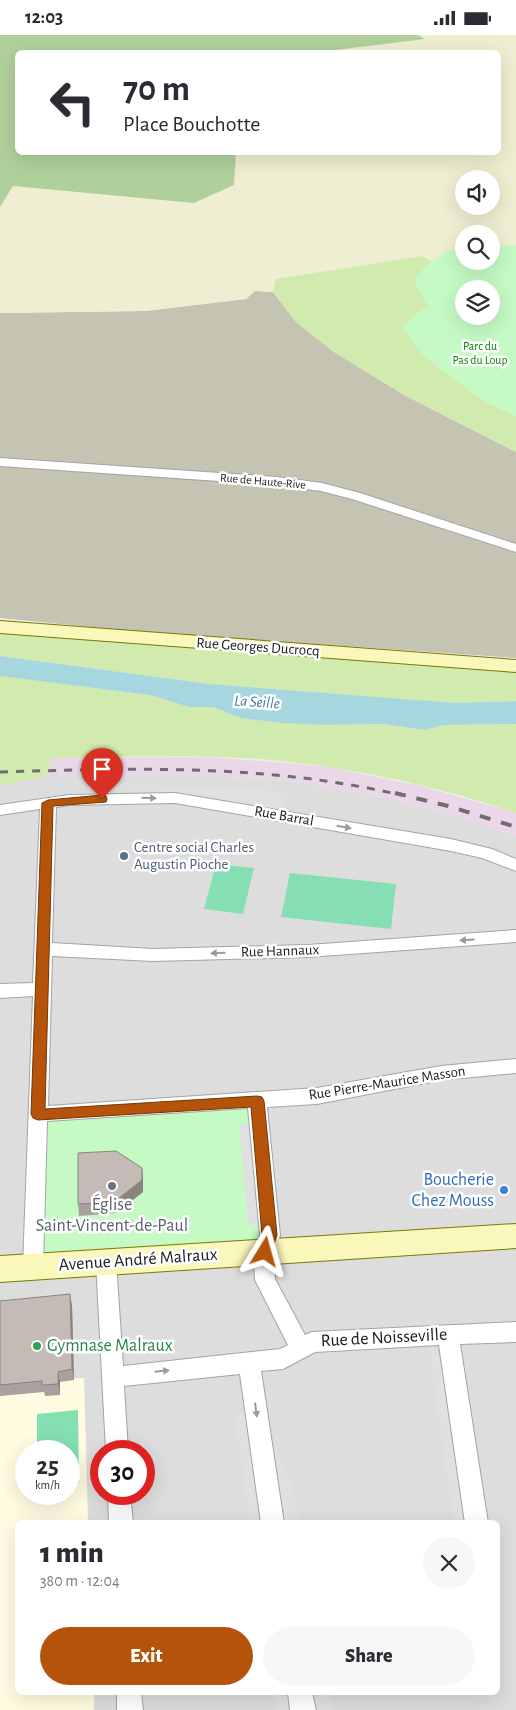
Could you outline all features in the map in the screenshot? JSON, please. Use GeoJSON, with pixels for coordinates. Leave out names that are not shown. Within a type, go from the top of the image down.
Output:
{"type":"FeatureCollection","features":[{"type":"Feature","properties":{"kind":"street","name":"Rue de Haute-Rive"},"geometry":{"type":"LineString","coordinates":[[0,462],[304,484],[356,496],[516,548]]}},
{"type":"Feature","properties":{"kind":"street","name":"Rue Georges Ducrocq"},"geometry":{"type":"LineString","coordinates":[[0,627],[516,666]]}},
{"type":"Feature","properties":{"kind":"street","name":"Rue Barral"},"geometry":{"type":"LineString","coordinates":[[0,810],[69,800],[175,798],[451,845],[486,853],[516,865]]}},
{"type":"Feature","properties":{"kind":"street"},"geometry":{"type":"LineString","coordinates":[[33,1267],[48,803]]}},
{"type":"Feature","properties":{"kind":"street","name":"Rue Hannaux"},"geometry":{"type":"LineString","coordinates":[[43,949],[160,955],[308,951],[516,936]]}},
{"type":"Feature","properties":{"kind":"street"},"geometry":{"type":"LineString","coordinates":[[0,991],[42,989]]}},
{"type":"Feature","properties":{"kind":"street","name":"Rue Pierre-Maurice Masson"},"geometry":{"type":"LineString","coordinates":[[38,1114],[257,1101],[317,1095],[441,1073],[484,1067],[516,1066]]}},
{"type":"Feature","properties":{"kind":"street","name":"Rue de Noisseville"},"geometry":{"type":"LineString","coordinates":[[257,1101],[270,1235],[265,1252],[265,1280],[301,1349],[312,1342],[516,1332]]}},
{"type":"Feature","properties":{"kind":"street","name":"Avenue André Malraux"},"geometry":{"type":"LineString","coordinates":[[0,1269],[516,1236]]}},
{"type":"Feature","properties":{"kind":"street"},"geometry":{"type":"LineString","coordinates":[[106,1262],[116,1440]]}},
{"type":"Feature","properties":{"kind":"street"},"geometry":{"type":"LineString","coordinates":[[448,1335],[477,1520]]}},
{"type":"Feature","properties":{"kind":"street"},"geometry":{"type":"LineString","coordinates":[[113,1377],[282,1359],[301,1349]]}},
{"type":"Feature","properties":{"kind":"street"},"geometry":{"type":"LineString","coordinates":[[249,1362],[273,1520]]}},
{"type":"Feature","properties":{"kind":"street"},"geometry":{"type":"LineString","coordinates":[[120,1505],[121,1520]]}},
{"type":"Feature","properties":{"kind":"street"},"geometry":{"type":"LineString","coordinates":[[129,1695],[130,1710]]}},
{"type":"Feature","properties":{"kind":"street"},"geometry":{"type":"LineString","coordinates":[[300,1695],[303,1710]]}},
{"type":"Feature","properties":{"kind":"shaded area"},"geometry":{"type":"Polygon","coordinates":[[[255,291],[273,292],[296,322],[334,352],[404,395],[516,452],[516,658],[141,632],[0,618],[0,313],[145,311],[246,299],[255,291]]]}},
{"type":"Feature","properties":{"kind":"shaded area"},"geometry":{"type":"Polygon","coordinates":[[[210,757],[322,766],[421,786],[516,813],[516,836],[465,818],[372,795],[284,780],[186,775],[48,775],[51,758],[210,757]]]}},
{"type":"Feature","properties":{"kind":"shaded area"},"geometry":{"type":"Polygon","coordinates":[[[48,775],[186,775],[284,780],[372,795],[465,818],[516,836],[516,1710],[0,1710],[0,786],[48,775]]]}},
{"type":"Feature","properties":{"kind":"shaded area"},"geometry":{"type":"Polygon","coordinates":[[[130,785],[243,788],[290,792],[284,812],[167,794],[129,792],[130,785]]]}},
{"type":"Feature","properties":{"kind":"shaded area"},"geometry":{"type":"Polygon","coordinates":[[[239,1124],[252,1124],[260,1224],[248,1225],[239,1124]]]}},
{"type":"Feature","properties":{"kind":"shaded area"},"geometry":{"type":"Polygon","coordinates":[[[445,1354],[471,1520],[454,1520],[430,1356],[445,1354]]]}},
{"type":"Feature","properties":{"kind":"shaded area"},"geometry":{"type":"Polygon","coordinates":[[[84,1378],[88,1520],[15,1520],[15,1695],[94,1695],[94,1710],[0,1710],[0,1396],[45,1391],[45,1396],[60,1395],[60,1380],[84,1378]]]}},
{"type":"Feature","properties":{"kind":"shaded area"},"geometry":{"type":"Polygon","coordinates":[[[251,1413],[268,1520],[250,1520],[235,1415],[251,1413]]]}},
{"type":"Feature","properties":{"kind":"shaded area"},"geometry":{"type":"Polygon","coordinates":[[[274,1444],[294,1490],[300,1520],[280,1520],[268,1445],[274,1444]]]}},
{"type":"Feature","properties":{"kind":"shaded area"},"geometry":{"type":"Polygon","coordinates":[[[274,1695],[293,1695],[296,1710],[277,1710],[274,1695]]]}},
{"type":"Feature","properties":{"kind":"shaded area"},"geometry":{"type":"Polygon","coordinates":[[[307,1695],[330,1695],[333,1710],[310,1710],[307,1695]]]}},
{"type":"Feature","properties":{"kind":"green space"},"geometry":{"type":"Polygon","coordinates":[[[0,35],[418,35],[425,39],[335,50],[15,50],[15,155],[236,155],[234,185],[194,203],[13,186],[0,207],[0,35]]]}},
{"type":"Feature","properties":{"kind":"green space"},"geometry":{"type":"Polygon","coordinates":[[[418,35],[516,35],[516,245],[500,246],[500,225],[455,225],[455,250],[448,250],[432,261],[422,256],[276,279],[273,292],[255,291],[246,299],[145,311],[0,313],[0,207],[13,186],[88,192],[234,185],[236,155],[501,155],[501,50],[327,50],[424,38],[418,35]]]}},
{"type":"Feature","properties":{"kind":"green space","name":"Parc du Pas du Loup"},"geometry":{"type":"Polygon","coordinates":[[[516,245],[516,416],[485,402],[424,356],[402,327],[416,314],[428,307],[414,280],[426,266],[448,250],[455,250],[455,270],[500,270],[500,246],[516,245]]]}},
{"type":"Feature","properties":{"kind":"green space"},"geometry":{"type":"Polygon","coordinates":[[[422,256],[432,261],[426,266],[428,307],[416,314],[402,327],[424,356],[485,402],[516,416],[516,452],[404,395],[334,352],[296,322],[273,292],[276,279],[422,256]]]}},
{"type":"Feature","properties":{"kind":"green space"},"geometry":{"type":"Polygon","coordinates":[[[0,630],[118,642],[516,672],[516,701],[456,703],[209,684],[0,656],[0,630]]]}},
{"type":"Feature","properties":{"kind":"green space"},"geometry":{"type":"Polygon","coordinates":[[[0,676],[150,695],[189,707],[212,707],[240,718],[282,723],[323,725],[383,724],[425,730],[443,725],[516,724],[516,813],[456,794],[395,779],[303,763],[245,758],[162,756],[51,758],[48,775],[0,786],[0,676]]]}},
{"type":"Feature","properties":{"kind":"green space"},"geometry":{"type":"Polygon","coordinates":[[[216,864],[254,868],[243,914],[204,909],[216,864]]]}},
{"type":"Feature","properties":{"kind":"green space"},"geometry":{"type":"Polygon","coordinates":[[[290,873],[396,884],[391,929],[281,917],[290,873]]]}},
{"type":"Feature","properties":{"kind":"green space"},"geometry":{"type":"Polygon","coordinates":[[[257,1101],[270,1241],[33,1267],[38,1114],[257,1101]]]}},
{"type":"Feature","properties":{"kind":"green space"},"geometry":{"type":"Polygon","coordinates":[[[78,1410],[78,1440],[37,1440],[37,1414],[78,1410]]]}},
{"type":"Feature","properties":{"kind":"water","name":"La Seille"},"geometry":{"type":"Polygon","coordinates":[[[0,656],[209,684],[456,703],[516,701],[516,724],[443,725],[425,730],[383,724],[323,725],[240,718],[213,707],[189,707],[150,695],[0,676],[0,656]]]}},
{"type":"Feature","properties":{"kind":"building","name":"Église Saint-Vincent-de-Paul"},"geometry":{"type":"Polygon","coordinates":[[[116,1151],[142,1168],[142,1180],[114,1202],[78,1204],[78,1153],[116,1151]]]}},
{"type":"Feature","properties":{"kind":"building","name":"Gymnase Malraux"},"geometry":{"type":"Polygon","coordinates":[[[70,1294],[72,1369],[58,1372],[58,1384],[42,1385],[42,1381],[0,1385],[0,1301],[70,1294]]]}},
{"type":"Feature","properties":{"kind":"railway"},"geometry":{"type":"LineString","coordinates":[[0,772],[201,770],[301,778],[401,795]]}},
{"type":"Feature","properties":{"kind":"railway"},"geometry":{"type":"LineString","coordinates":[[395,793],[448,806],[516,827]]}},
{"type":"Feature","properties":{"kind":"place","name":"Centre social Charles Augustin Pioche"},"geometry":{"type":"Point","coordinates":[124,856]}},
{"type":"Feature","properties":{"kind":"place","name":"Église Saint-Vincent-de-Paul"},"geometry":{"type":"Point","coordinates":[112,1186]}},
{"type":"Feature","properties":{"kind":"place","name":"Boucherie Chez Mouss"},"geometry":{"type":"Point","coordinates":[504,1190]}},
{"type":"Feature","properties":{"kind":"place","name":"Gymnase Malraux"},"geometry":{"type":"Point","coordinates":[37,1346]}},
{"type":"Feature","properties":{"kind":"route"},"geometry":{"type":"LineString","coordinates":[[102,799],[48,803],[38,1114],[257,1101],[270,1235],[270,1241],[265,1252]]}}]}
